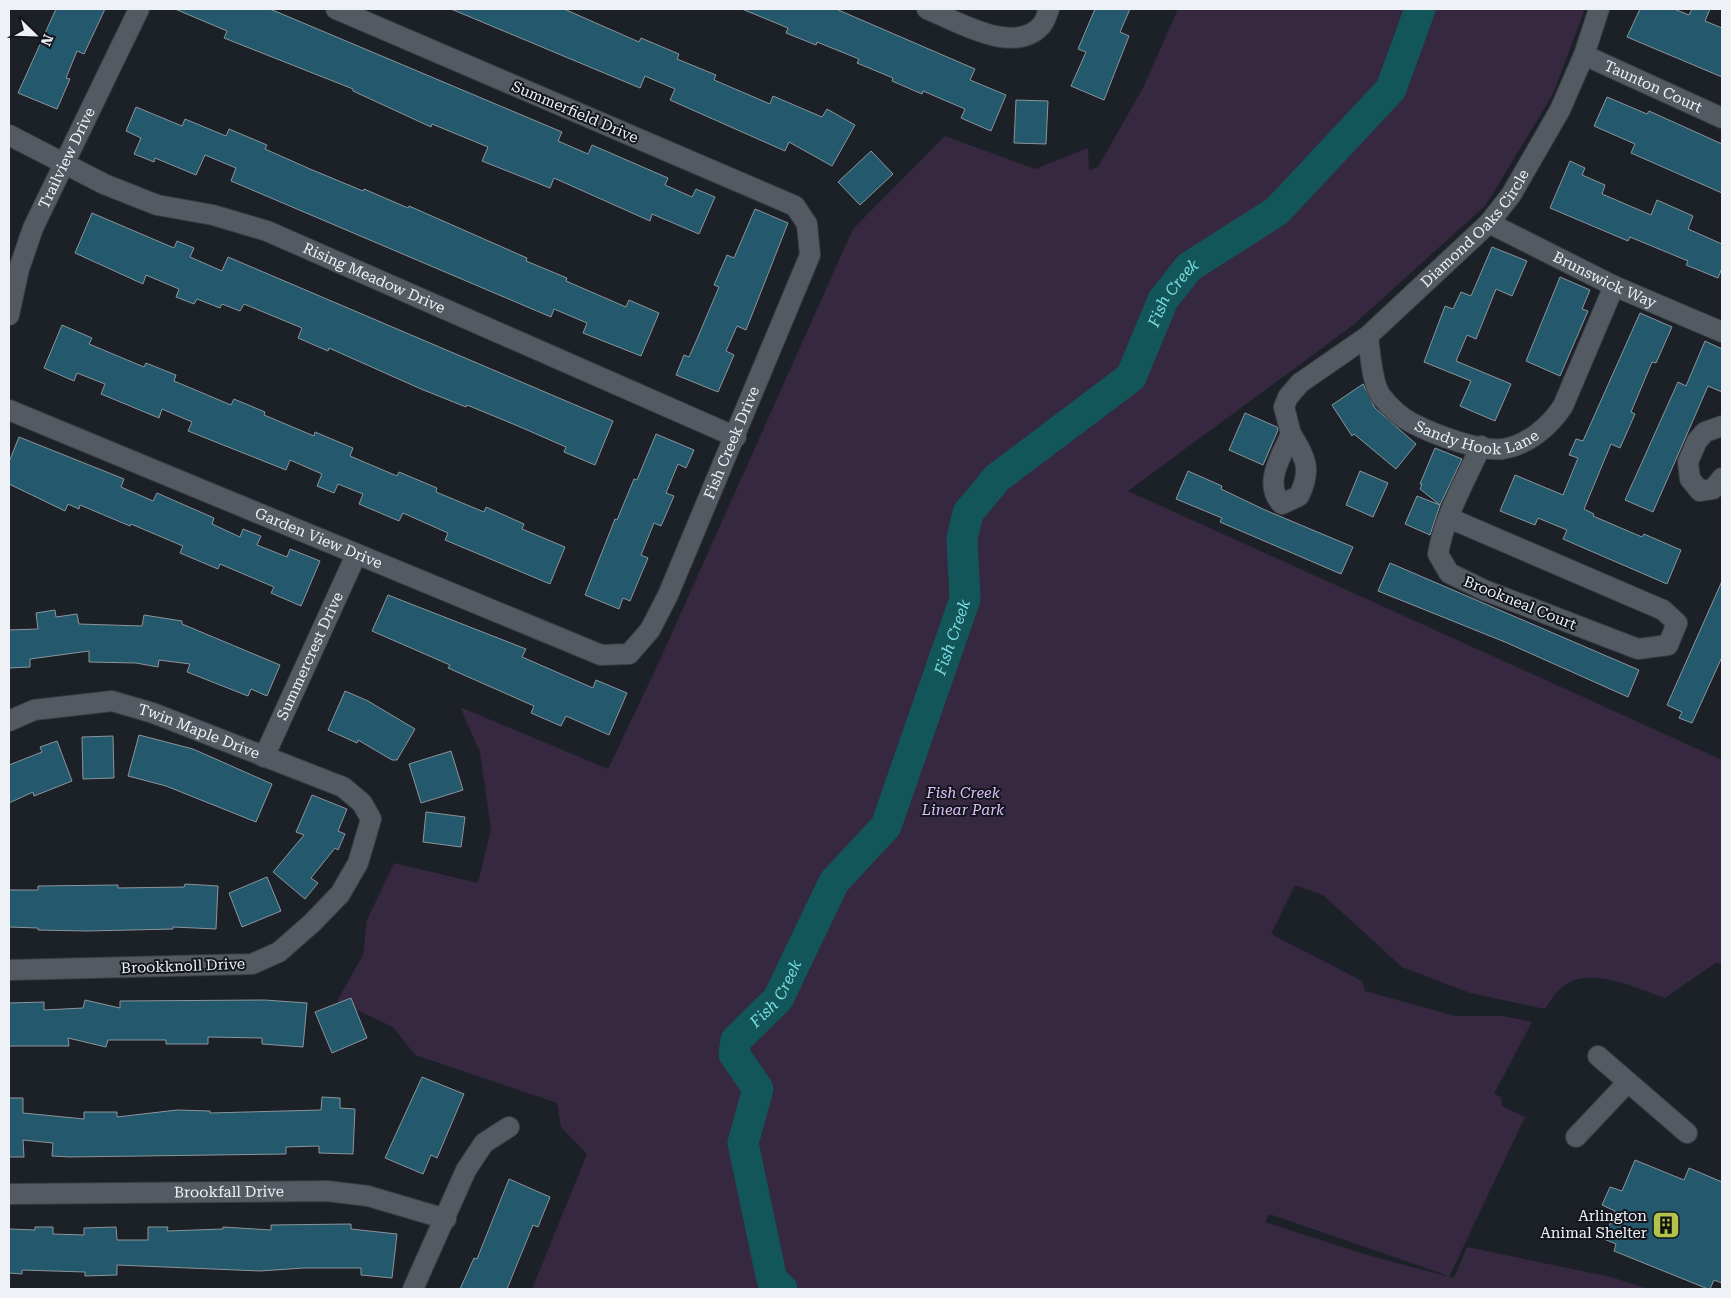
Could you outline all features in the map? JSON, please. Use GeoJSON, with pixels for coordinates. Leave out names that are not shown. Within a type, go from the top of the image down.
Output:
{"type":"FeatureCollection","features":[{"type":"Feature","properties":{"kind":"street","name":"Trailview Drive"},"geometry":{"type":"LineString","coordinates":[[9,314],[18,269],[33,228],[139,9]]}},
{"type":"Feature","properties":{"kind":"street","name":"Summerfield Drive"},"geometry":{"type":"LineString","coordinates":[[336,9],[795,206],[807,224]]}},
{"type":"Feature","properties":{"kind":"street"},"geometry":{"type":"LineString","coordinates":[[927,9],[995,38],[1012,39],[1030,34],[1042,26],[1050,9]]}},
{"type":"Feature","properties":{"kind":"street","name":"Diamond Oaks Circle"},"geometry":{"type":"LineString","coordinates":[[1291,434],[1284,407],[1288,397],[1300,383],[1368,336],[1489,222],[1512,195],[1560,110],[1584,55],[1598,9]]}},
{"type":"Feature","properties":{"kind":"street","name":"Taunton Court"},"geometry":{"type":"LineString","coordinates":[[1584,55],[1722,118]]}},
{"type":"Feature","properties":{"kind":"street","name":"Rising Meadow Drive"},"geometry":{"type":"LineString","coordinates":[[9,135],[104,184],[157,205],[212,215],[267,231],[736,437]]}},
{"type":"Feature","properties":{"kind":"street","name":"Brunswick Way"},"geometry":{"type":"LineString","coordinates":[[1489,222],[1614,286],[1722,332]]}},
{"type":"Feature","properties":{"kind":"street","name":"Fish Creek Drive"},"geometry":{"type":"LineString","coordinates":[[629,654],[650,630],[668,595],[736,437],[810,255],[807,224]]}},
{"type":"Feature","properties":{"kind":"street","name":"Sandy Hook Lane"},"geometry":{"type":"LineString","coordinates":[[1368,336],[1379,394],[1398,413],[1412,423],[1451,438],[1487,449],[1504,449],[1532,438],[1554,421],[1563,406],[1614,286]]}},
{"type":"Feature","properties":{"kind":"street","name":"Garden View Drive"},"geometry":{"type":"LineString","coordinates":[[9,410],[601,656],[629,654]]}},
{"type":"Feature","properties":{"kind":"street"},"geometry":{"type":"LineString","coordinates":[[1722,426],[1705,432],[1697,441],[1688,462],[1690,479],[1700,491],[1713,489],[1722,478]]}},
{"type":"Feature","properties":{"kind":"street","name":"Brookneal Court"},"geometry":{"type":"LineString","coordinates":[[1448,518],[1663,610],[1677,623],[1668,645],[1638,649],[1484,590],[1449,573],[1438,554],[1441,535],[1448,518],[1481,446]]}},
{"type":"Feature","properties":{"kind":"street","name":"Summercrest Drive"},"geometry":{"type":"LineString","coordinates":[[264,757],[356,555]]}},
{"type":"Feature","properties":{"kind":"street","name":"Twin Maple Drive"},"geometry":{"type":"LineString","coordinates":[[9,721],[34,710],[112,701],[153,713],[343,787],[362,803],[371,819]]}},
{"type":"Feature","properties":{"kind":"street","name":"Brookknoll Drive"},"geometry":{"type":"LineString","coordinates":[[9,970],[252,964],[279,952],[312,923],[340,894],[358,863],[371,819]]}},
{"type":"Feature","properties":{"kind":"street"},"geometry":{"type":"LineString","coordinates":[[1598,1056],[1687,1133]]}},
{"type":"Feature","properties":{"kind":"street"},"geometry":{"type":"LineString","coordinates":[[1576,1137],[1628,1082]]}},
{"type":"Feature","properties":{"kind":"street"},"geometry":{"type":"LineString","coordinates":[[413,1289],[446,1219],[466,1170],[484,1143],[509,1126]]}},
{"type":"Feature","properties":{"kind":"street","name":"Brookfall Drive"},"geometry":{"type":"LineString","coordinates":[[9,1194],[327,1191],[368,1196],[446,1219]]}},
{"type":"Feature","properties":{"kind":"green space","name":"Fish Creek Linear Park"},"geometry":{"type":"Polygon","coordinates":[[[1178,9],[1585,9],[1553,94],[1486,205],[1352,326],[1128,491],[1722,760],[1722,966],[1717,962],[1665,998],[1626,984],[1598,978],[1584,978],[1572,981],[1559,990],[1545,1009],[1470,993],[1402,967],[1323,895],[1295,885],[1271,934],[1362,981],[1365,991],[1455,1016],[1503,1016],[1532,1022],[1494,1094],[1501,1097],[1502,1106],[1525,1117],[1449,1277],[1454,1278],[1467,1247],[1611,1277],[1648,1289],[532,1289],[587,1154],[561,1127],[557,1103],[415,1055],[393,1027],[337,1001],[363,955],[367,920],[394,863],[478,883],[491,829],[480,752],[460,707],[608,769],[659,662],[853,229],[945,136],[1035,169],[1088,148],[1089,170],[1098,167],[1144,86],[1178,9]],[[1269,1214],[1265,1222],[1367,1255],[1446,1275],[1269,1214]]]}},
{"type":"Feature","properties":{"kind":"building"},"geometry":{"type":"Polygon","coordinates":[[[56,9],[105,9],[84,54],[77,51],[66,78],[70,79],[57,109],[18,93],[56,9]]]}},
{"type":"Feature","properties":{"kind":"building"},"geometry":{"type":"Polygon","coordinates":[[[175,9],[270,9],[562,132],[558,141],[588,154],[592,145],[668,178],[665,185],[692,197],[696,189],[715,197],[699,234],[652,214],[650,221],[554,178],[550,188],[482,161],[488,147],[432,124],[431,127],[353,91],[353,89],[224,38],[227,31],[175,9]]]}},
{"type":"Feature","properties":{"kind":"building"},"geometry":{"type":"Polygon","coordinates":[[[451,9],[564,9],[639,42],[641,38],[679,54],[677,59],[716,75],[714,80],[770,104],[773,96],[822,117],[827,109],[855,125],[832,166],[789,142],[785,151],[670,100],[675,89],[645,76],[640,88],[451,9]]]}},
{"type":"Feature","properties":{"kind":"building"},"geometry":{"type":"Polygon","coordinates":[[[742,9],[836,9],[975,69],[970,80],[1006,95],[991,131],[961,118],[965,109],[923,91],[922,94],[892,81],[893,78],[857,63],[859,59],[817,42],[816,45],[786,33],[788,28],[742,9]]]}},
{"type":"Feature","properties":{"kind":"building"},"geometry":{"type":"Polygon","coordinates":[[[1095,9],[1130,9],[1120,32],[1129,36],[1104,100],[1071,86],[1086,52],[1078,49],[1095,9]]]}},
{"type":"Feature","properties":{"kind":"building"},"geometry":{"type":"Polygon","coordinates":[[[1640,9],[1674,9],[1689,15],[1692,9],[1710,9],[1705,21],[1722,28],[1722,77],[1627,37],[1640,9]]]}},
{"type":"Feature","properties":{"kind":"building"},"geometry":{"type":"Polygon","coordinates":[[[1607,97],[1647,114],[1649,111],[1722,144],[1722,193],[1631,153],[1635,144],[1594,126],[1607,97]]]}},
{"type":"Feature","properties":{"kind":"building"},"geometry":{"type":"Polygon","coordinates":[[[1016,100],[1048,101],[1046,144],[1014,143],[1016,100]]]}},
{"type":"Feature","properties":{"kind":"building"},"geometry":{"type":"Polygon","coordinates":[[[136,107],[182,126],[185,119],[226,136],[229,129],[267,145],[265,149],[310,169],[408,208],[409,206],[527,258],[526,261],[567,278],[566,281],[626,307],[629,300],[659,313],[641,356],[583,333],[587,323],[554,309],[551,317],[231,181],[236,168],[205,155],[196,175],[155,158],[154,162],[134,154],[141,138],[126,131],[136,107]]]}},
{"type":"Feature","properties":{"kind":"building"},"geometry":{"type":"Polygon","coordinates":[[[871,151],[893,174],[860,205],[838,182],[871,151]]]}},
{"type":"Feature","properties":{"kind":"building"},"geometry":{"type":"Polygon","coordinates":[[[1570,161],[1585,168],[1582,175],[1605,185],[1602,194],[1651,215],[1657,200],[1693,216],[1688,229],[1722,244],[1722,268],[1718,278],[1686,265],[1688,261],[1630,237],[1628,241],[1550,208],[1570,161]]]}},
{"type":"Feature","properties":{"kind":"building"},"geometry":{"type":"Polygon","coordinates":[[[755,209],[788,223],[746,330],[737,326],[726,351],[734,355],[718,392],[676,375],[684,355],[689,357],[697,339],[719,287],[714,285],[727,255],[734,258],[755,209]]]}},
{"type":"Feature","properties":{"kind":"building"},"geometry":{"type":"Polygon","coordinates":[[[92,213],[174,248],[177,241],[194,248],[190,257],[222,271],[228,257],[613,421],[595,465],[564,452],[566,447],[518,426],[421,389],[329,348],[328,351],[298,338],[302,328],[244,304],[240,311],[222,304],[220,308],[197,299],[194,304],[176,297],[179,289],[146,275],[143,284],[75,253],[92,213]]]}},
{"type":"Feature","properties":{"kind":"building"},"geometry":{"type":"Polygon","coordinates":[[[1492,247],[1527,261],[1512,296],[1496,289],[1476,339],[1467,335],[1456,361],[1511,384],[1495,421],[1460,406],[1471,381],[1424,362],[1445,306],[1453,309],[1461,292],[1471,296],[1492,247]]]}},
{"type":"Feature","properties":{"kind":"building"},"geometry":{"type":"Polygon","coordinates":[[[1560,277],[1590,290],[1582,309],[1588,311],[1560,376],[1526,361],[1560,277]]]}},
{"type":"Feature","properties":{"kind":"building"},"geometry":{"type":"Polygon","coordinates":[[[1640,313],[1672,327],[1656,363],[1652,362],[1631,412],[1635,414],[1620,448],[1611,444],[1584,509],[1594,514],[1593,516],[1642,537],[1644,534],[1681,550],[1667,584],[1563,539],[1567,530],[1538,518],[1535,525],[1500,511],[1515,475],[1563,495],[1578,458],[1569,455],[1576,439],[1583,441],[1640,313]]]}},
{"type":"Feature","properties":{"kind":"building"},"geometry":{"type":"Polygon","coordinates":[[[62,325],[92,338],[89,344],[144,367],[146,363],[176,375],[174,381],[231,405],[234,399],[265,412],[264,415],[314,436],[315,432],[353,448],[350,456],[397,476],[399,472],[437,488],[436,492],[484,512],[486,507],[524,524],[522,529],[565,547],[550,584],[445,540],[448,533],[403,513],[399,521],[359,504],[363,494],[338,484],[334,493],[317,486],[322,474],[290,460],[286,470],[188,431],[192,422],[162,409],[159,418],[101,394],[105,384],[77,373],[74,381],[44,368],[62,325]]]}},
{"type":"Feature","properties":{"kind":"building"},"geometry":{"type":"Polygon","coordinates":[[[1705,341],[1722,349],[1722,392],[1708,386],[1653,512],[1625,500],[1678,382],[1686,386],[1705,341]]]}},
{"type":"Feature","properties":{"kind":"building"},"geometry":{"type":"Polygon","coordinates":[[[1363,384],[1375,408],[1416,444],[1396,469],[1354,434],[1352,436],[1332,405],[1363,384]]]}},
{"type":"Feature","properties":{"kind":"building"},"geometry":{"type":"Polygon","coordinates":[[[1245,413],[1277,427],[1278,430],[1263,465],[1229,450],[1245,413]]]}},
{"type":"Feature","properties":{"kind":"building"},"geometry":{"type":"Polygon","coordinates":[[[656,434],[694,450],[686,468],[678,464],[666,493],[674,496],[661,526],[654,523],[641,555],[648,558],[630,601],[623,598],[619,609],[585,595],[615,519],[617,520],[634,479],[637,480],[656,434]]]}},
{"type":"Feature","properties":{"kind":"building"},"geometry":{"type":"Polygon","coordinates":[[[19,437],[124,479],[121,487],[153,501],[157,493],[214,518],[212,524],[240,537],[243,529],[261,536],[257,545],[287,557],[290,549],[320,561],[301,606],[271,593],[274,587],[220,564],[218,569],[180,553],[183,546],[131,524],[130,526],[80,505],[79,509],[68,504],[65,511],[9,484],[9,462],[19,437]]]}},
{"type":"Feature","properties":{"kind":"building"},"geometry":{"type":"Polygon","coordinates":[[[1435,448],[1462,459],[1440,505],[1420,489],[1422,484],[1420,484],[1435,448]]]}},
{"type":"Feature","properties":{"kind":"building"},"geometry":{"type":"Polygon","coordinates":[[[1188,471],[1222,486],[1221,489],[1265,510],[1353,547],[1341,574],[1220,522],[1222,518],[1176,499],[1188,471]]]}},
{"type":"Feature","properties":{"kind":"building"},"geometry":{"type":"Polygon","coordinates":[[[1360,471],[1388,483],[1373,517],[1346,505],[1360,471]]]}},
{"type":"Feature","properties":{"kind":"building"},"geometry":{"type":"Polygon","coordinates":[[[1417,496],[1440,505],[1430,535],[1405,524],[1417,496]]]}},
{"type":"Feature","properties":{"kind":"building"},"geometry":{"type":"Polygon","coordinates":[[[1390,563],[1639,670],[1628,697],[1505,642],[1378,591],[1390,563]]]}},
{"type":"Feature","properties":{"kind":"building"},"geometry":{"type":"Polygon","coordinates":[[[1722,581],[1722,657],[1692,723],[1679,718],[1682,712],[1667,705],[1722,581]]]}},
{"type":"Feature","properties":{"kind":"building"},"geometry":{"type":"Polygon","coordinates":[[[388,595],[526,649],[522,657],[593,688],[596,680],[627,693],[609,735],[566,716],[561,726],[531,713],[534,706],[448,668],[450,665],[372,631],[388,595]]]}},
{"type":"Feature","properties":{"kind":"building"},"geometry":{"type":"Polygon","coordinates":[[[55,610],[56,617],[77,614],[79,624],[142,626],[144,615],[182,621],[182,624],[280,665],[267,696],[251,689],[248,696],[187,672],[190,664],[159,660],[158,667],[136,663],[89,662],[89,651],[30,659],[30,667],[9,668],[9,630],[38,629],[36,613],[55,610]]]}},
{"type":"Feature","properties":{"kind":"building"},"geometry":{"type":"Polygon","coordinates":[[[345,691],[368,701],[415,729],[397,760],[392,760],[358,740],[357,743],[328,730],[345,691]]]}},
{"type":"Feature","properties":{"kind":"building"},"geometry":{"type":"Polygon","coordinates":[[[139,735],[193,749],[272,784],[256,822],[166,786],[128,776],[139,735]]]}},
{"type":"Feature","properties":{"kind":"building"},"geometry":{"type":"Polygon","coordinates":[[[113,736],[114,778],[83,779],[82,737],[113,736]]]}},
{"type":"Feature","properties":{"kind":"building"},"geometry":{"type":"Polygon","coordinates":[[[57,741],[72,781],[34,796],[33,792],[9,803],[9,765],[42,752],[40,747],[57,741]]]}},
{"type":"Feature","properties":{"kind":"building"},"geometry":{"type":"Polygon","coordinates":[[[451,751],[463,790],[421,803],[409,764],[451,751]]]}},
{"type":"Feature","properties":{"kind":"building"},"geometry":{"type":"Polygon","coordinates":[[[312,795],[347,809],[338,831],[345,834],[338,850],[335,848],[311,878],[318,883],[305,899],[273,872],[304,835],[296,832],[312,795]]]}},
{"type":"Feature","properties":{"kind":"building"},"geometry":{"type":"Polygon","coordinates":[[[426,812],[465,817],[461,847],[423,842],[426,812]]]}},
{"type":"Feature","properties":{"kind":"building"},"geometry":{"type":"Polygon","coordinates":[[[267,877],[281,911],[242,927],[229,893],[267,877]]]}},
{"type":"Feature","properties":{"kind":"building"},"geometry":{"type":"Polygon","coordinates":[[[185,884],[218,886],[216,929],[173,927],[173,929],[87,931],[38,930],[38,928],[9,927],[9,890],[38,890],[38,886],[118,885],[118,888],[184,887],[185,884]]]}},
{"type":"Feature","properties":{"kind":"building"},"geometry":{"type":"Polygon","coordinates":[[[351,998],[367,1038],[332,1053],[315,1012],[351,998]]]}},
{"type":"Feature","properties":{"kind":"building"},"geometry":{"type":"Polygon","coordinates":[[[85,1000],[120,1008],[120,1001],[265,1000],[307,1003],[303,1047],[262,1044],[262,1038],[208,1037],[208,1044],[166,1044],[166,1040],[108,1040],[106,1047],[68,1038],[69,1046],[9,1046],[9,1003],[44,1002],[44,1010],[83,1008],[85,1000]]]}},
{"type":"Feature","properties":{"kind":"building"},"geometry":{"type":"Polygon","coordinates":[[[422,1077],[464,1094],[437,1158],[431,1155],[423,1174],[385,1158],[422,1077]]]}},
{"type":"Feature","properties":{"kind":"building"},"geometry":{"type":"Polygon","coordinates":[[[322,1097],[340,1098],[340,1108],[355,1109],[353,1154],[319,1153],[319,1146],[286,1147],[286,1154],[69,1157],[52,1156],[53,1143],[23,1140],[24,1157],[9,1157],[9,1098],[23,1098],[23,1113],[84,1119],[84,1112],[117,1112],[117,1117],[177,1110],[210,1111],[210,1113],[321,1110],[322,1097]]]}},
{"type":"Feature","properties":{"kind":"building","name":"Arlington Animal Shelter"},"geometry":{"type":"Polygon","coordinates":[[[1635,1160],[1684,1180],[1689,1168],[1722,1182],[1722,1283],[1714,1280],[1710,1289],[1708,1289],[1614,1251],[1616,1244],[1604,1239],[1615,1211],[1602,1205],[1610,1187],[1622,1191],[1635,1160]]]}},
{"type":"Feature","properties":{"kind":"building"},"geometry":{"type":"Polygon","coordinates":[[[509,1179],[550,1197],[538,1227],[533,1225],[507,1289],[460,1289],[474,1258],[477,1259],[509,1179]]]}},
{"type":"Feature","properties":{"kind":"building"},"geometry":{"type":"Polygon","coordinates":[[[351,1224],[351,1229],[397,1234],[392,1278],[361,1275],[361,1268],[304,1268],[260,1271],[117,1265],[117,1275],[85,1276],[85,1272],[22,1270],[22,1274],[9,1273],[9,1229],[35,1230],[35,1227],[53,1227],[53,1234],[84,1235],[84,1228],[116,1227],[117,1240],[148,1240],[148,1227],[168,1227],[167,1231],[223,1229],[223,1227],[271,1230],[271,1225],[351,1224]]]}},
{"type":"Feature","properties":{"kind":"waterway","name":"Fish Creek"},"geometry":{"type":"LineString","coordinates":[[782,1289],[772,1280],[743,1143],[758,1089],[734,1054],[736,1040],[778,999],[834,882],[886,826],[965,599],[962,539],[968,513],[997,478],[1131,377],[1163,300],[1189,267],[1277,211],[1391,89],[1420,9]]}},
{"type":"Feature","properties":{"kind":"place","name":"Arlington Animal Shelter"},"geometry":{"type":"Point","coordinates":[1666,1225]}}]}
